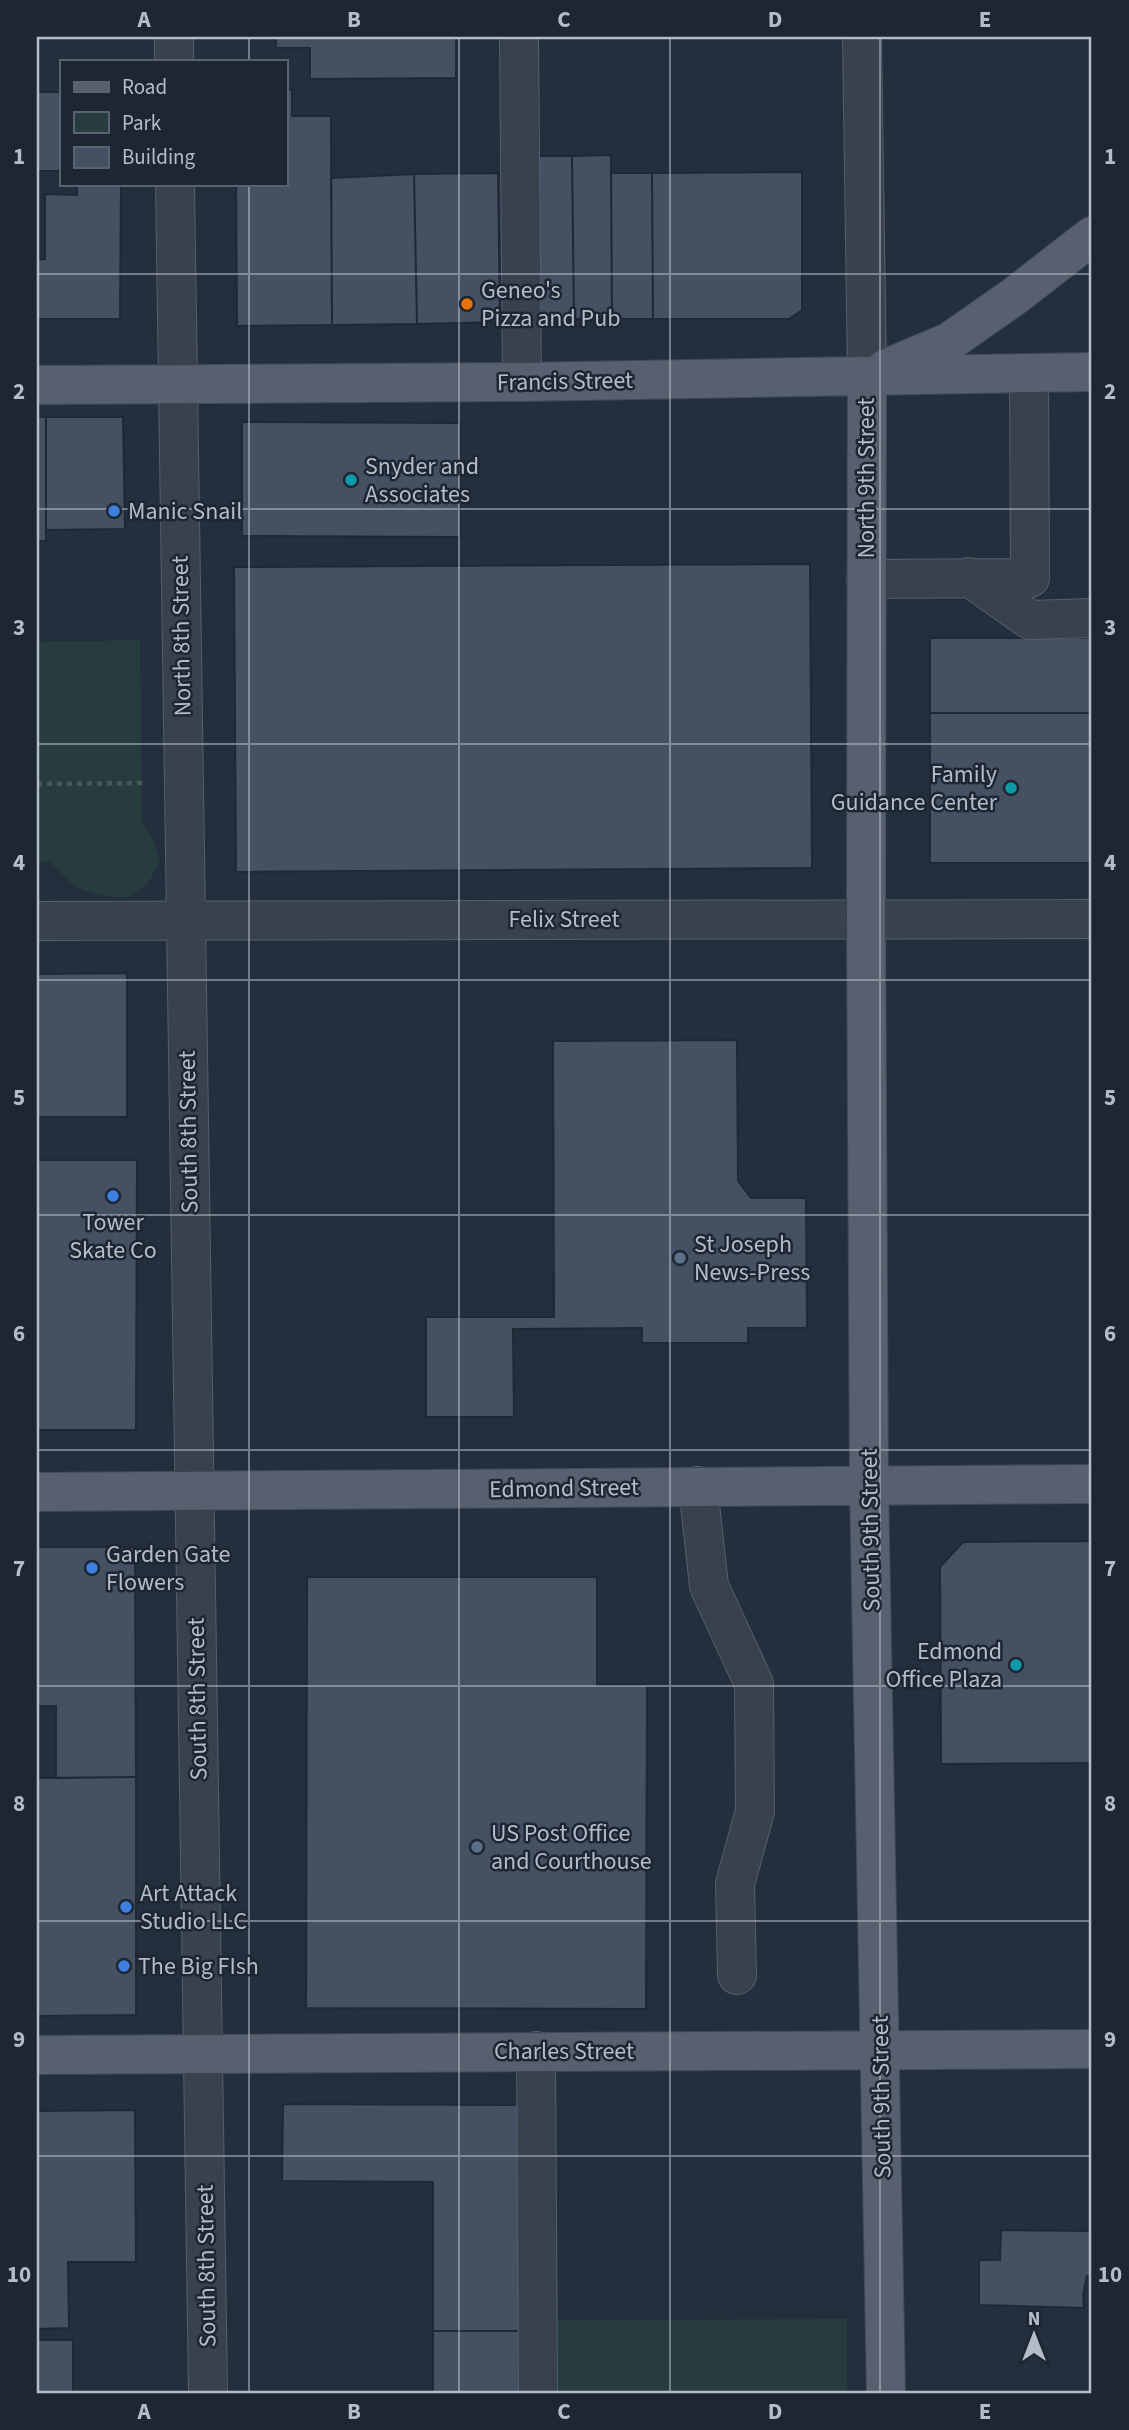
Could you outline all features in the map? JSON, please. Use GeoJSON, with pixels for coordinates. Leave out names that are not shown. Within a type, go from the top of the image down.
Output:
{"type":"FeatureCollection","features":[{"type":"Feature","properties":{"kind":"main road"},"geometry":{"type":"LineString","coordinates":[[867,376],[949,342],[1016,295],[1092,236]]}},
{"type":"Feature","properties":{"kind":"main road","name":"Francis Street"},"geometry":{"type":"LineString","coordinates":[[37,385],[522,382],[1092,372]]}},
{"type":"Feature","properties":{"kind":"main road","name":"North 9th Street"},"geometry":{"type":"LineString","coordinates":[[866,918],[867,376]]}},
{"type":"Feature","properties":{"kind":"main road","name":"South 9th Street"},"geometry":{"type":"LineString","coordinates":[[866,918],[869,1485],[886,2393]]}},
{"type":"Feature","properties":{"kind":"main road","name":"Edmond Street"},"geometry":{"type":"LineString","coordinates":[[37,1492],[1092,1483]]}},
{"type":"Feature","properties":{"kind":"main road","name":"Charles Street"},"geometry":{"type":"LineString","coordinates":[[37,2054],[1092,2049]]}},
{"type":"Feature","properties":{"kind":"street"},"geometry":{"type":"LineString","coordinates":[[174,37],[174,60]]}},
{"type":"Feature","properties":{"kind":"street"},"geometry":{"type":"LineString","coordinates":[[519,37],[522,382]]}},
{"type":"Feature","properties":{"kind":"street","name":"North 9th Street"},"geometry":{"type":"LineString","coordinates":[[862,37],[867,376]]}},
{"type":"Feature","properties":{"kind":"street","name":"North 8th Street"},"geometry":{"type":"LineString","coordinates":[[175,186],[185,920]]}},
{"type":"Feature","properties":{"kind":"street"},"geometry":{"type":"LineString","coordinates":[[866,579],[1030,578],[1029,373]]}},
{"type":"Feature","properties":{"kind":"street"},"geometry":{"type":"LineString","coordinates":[[968,577],[1030,620],[1092,618]]}},
{"type":"Feature","properties":{"kind":"street","name":"Felix Street"},"geometry":{"type":"LineString","coordinates":[[37,921],[1092,919]]}},
{"type":"Feature","properties":{"kind":"street","name":"South 8th Street"},"geometry":{"type":"LineString","coordinates":[[185,920],[208,2393]]}},
{"type":"Feature","properties":{"kind":"street"},"geometry":{"type":"LineString","coordinates":[[698,1486],[709,1586],[754,1684],[755,1811],[735,1884],[737,1975]]}},
{"type":"Feature","properties":{"kind":"street"},"geometry":{"type":"LineString","coordinates":[[536,2051],[538,2393]]}},
{"type":"Feature","properties":{"kind":"path"},"geometry":{"type":"LineString","coordinates":[[37,784],[183,782]]}},
{"type":"Feature","properties":{"kind":"green space"},"geometry":{"type":"Polygon","coordinates":[[[140,640],[142,822],[152,837],[160,860],[148,884],[128,898],[98,895],[75,887],[50,862],[37,862],[37,642],[140,640]]]}},
{"type":"Feature","properties":{"kind":"green space"},"geometry":{"type":"Polygon","coordinates":[[[847,2319],[847,2393],[554,2393],[554,2320],[847,2319]]]}},
{"type":"Feature","properties":{"kind":"building"},"geometry":{"type":"Polygon","coordinates":[[[276,37],[456,37],[456,78],[310,79],[310,48],[276,48],[276,37]]]}},
{"type":"Feature","properties":{"kind":"building"},"geometry":{"type":"Polygon","coordinates":[[[287,90],[292,90],[292,116],[331,116],[332,325],[237,326],[236,186],[287,186],[287,90]]]}},
{"type":"Feature","properties":{"kind":"building"},"geometry":{"type":"Polygon","coordinates":[[[37,92],[60,92],[60,171],[37,171],[37,92]]]}},
{"type":"Feature","properties":{"kind":"building"},"geometry":{"type":"Polygon","coordinates":[[[611,155],[612,319],[574,319],[572,156],[611,155]]]}},
{"type":"Feature","properties":{"kind":"building"},"geometry":{"type":"Polygon","coordinates":[[[534,156],[572,156],[574,319],[535,319],[534,156]]]}},
{"type":"Feature","properties":{"kind":"building"},"geometry":{"type":"Polygon","coordinates":[[[802,172],[802,310],[789,319],[653,319],[652,173],[802,172]]]}},
{"type":"Feature","properties":{"kind":"building"},"geometry":{"type":"Polygon","coordinates":[[[498,173],[500,322],[417,324],[414,174],[498,173]]]}},
{"type":"Feature","properties":{"kind":"building"},"geometry":{"type":"Polygon","coordinates":[[[611,173],[652,173],[653,319],[612,319],[611,173]]]}},
{"type":"Feature","properties":{"kind":"building"},"geometry":{"type":"Polygon","coordinates":[[[414,174],[417,324],[332,325],[331,178],[414,174]]]}},
{"type":"Feature","properties":{"kind":"building"},"geometry":{"type":"Polygon","coordinates":[[[77,186],[121,186],[120,319],[37,319],[37,260],[45,259],[45,194],[77,195],[77,186]]]}},
{"type":"Feature","properties":{"kind":"building"},"geometry":{"type":"Polygon","coordinates":[[[37,417],[46,417],[46,541],[37,541],[37,417]]]}},
{"type":"Feature","properties":{"kind":"building"},"geometry":{"type":"Polygon","coordinates":[[[46,417],[123,417],[125,529],[46,530],[46,417]]]}},
{"type":"Feature","properties":{"kind":"building","name":"Snyder and Associates"},"geometry":{"type":"Polygon","coordinates":[[[242,422],[460,423],[460,537],[242,536],[242,422]]]}},
{"type":"Feature","properties":{"kind":"building"},"geometry":{"type":"Polygon","coordinates":[[[810,564],[812,868],[236,872],[234,567],[810,564]]]}},
{"type":"Feature","properties":{"kind":"building"},"geometry":{"type":"Polygon","coordinates":[[[930,638],[1092,638],[1092,713],[930,713],[930,638]]]}},
{"type":"Feature","properties":{"kind":"building","name":"Family Guidance Center"},"geometry":{"type":"Polygon","coordinates":[[[930,713],[1092,713],[1092,863],[930,863],[930,713]]]}},
{"type":"Feature","properties":{"kind":"building"},"geometry":{"type":"Polygon","coordinates":[[[127,973],[127,1117],[38,1117],[37,974],[127,973]]]}},
{"type":"Feature","properties":{"kind":"building"},"geometry":{"type":"Polygon","coordinates":[[[37,974],[38,1117],[37,1117],[37,974]]]}},
{"type":"Feature","properties":{"kind":"building","name":"St Joseph News-Press"},"geometry":{"type":"Polygon","coordinates":[[[737,1040],[738,1181],[751,1198],[806,1198],[807,1328],[748,1328],[748,1343],[642,1343],[642,1328],[513,1329],[514,1417],[426,1417],[426,1317],[554,1317],[553,1041],[737,1040]]]}},
{"type":"Feature","properties":{"kind":"building"},"geometry":{"type":"Polygon","coordinates":[[[37,1160],[137,1160],[136,1430],[37,1430],[37,1160]]]}},
{"type":"Feature","properties":{"kind":"building","name":"Edmond Office Plaza"},"geometry":{"type":"Polygon","coordinates":[[[1092,1541],[1092,1763],[941,1764],[940,1567],[963,1542],[1092,1541]]]}},
{"type":"Feature","properties":{"kind":"building"},"geometry":{"type":"Polygon","coordinates":[[[37,1547],[135,1547],[136,1777],[56,1778],[56,1706],[37,1706],[37,1547]]]}},
{"type":"Feature","properties":{"kind":"building","name":"US Post Office and Courthouse"},"geometry":{"type":"Polygon","coordinates":[[[307,1577],[597,1577],[597,1685],[647,1685],[646,2009],[306,2008],[307,1577]]]}},
{"type":"Feature","properties":{"kind":"building"},"geometry":{"type":"Polygon","coordinates":[[[136,1777],[136,2015],[37,2016],[37,1778],[136,1777]]]}},
{"type":"Feature","properties":{"kind":"building"},"geometry":{"type":"Polygon","coordinates":[[[283,2104],[523,2105],[522,2331],[433,2331],[433,2182],[282,2181],[283,2104]]]}},
{"type":"Feature","properties":{"kind":"building"},"geometry":{"type":"Polygon","coordinates":[[[135,2110],[136,2262],[68,2262],[69,2328],[37,2329],[37,2111],[135,2110]]]}},
{"type":"Feature","properties":{"kind":"building"},"geometry":{"type":"Polygon","coordinates":[[[1001,2230],[1092,2231],[1092,2276],[1087,2276],[1083,2295],[1084,2308],[979,2305],[979,2260],[1000,2260],[1001,2230]]]}},
{"type":"Feature","properties":{"kind":"building"},"geometry":{"type":"Polygon","coordinates":[[[433,2331],[522,2331],[522,2393],[433,2393],[433,2331]]]}},
{"type":"Feature","properties":{"kind":"building"},"geometry":{"type":"Polygon","coordinates":[[[37,2340],[73,2340],[73,2393],[37,2393],[37,2340]]]}},
{"type":"Feature","properties":{"kind":"place","name":"Geneo's Pizza and Pub"},"geometry":{"type":"Point","coordinates":[467,304]}},
{"type":"Feature","properties":{"kind":"place","name":"Snyder and Associates"},"geometry":{"type":"Point","coordinates":[351,480]}},
{"type":"Feature","properties":{"kind":"place","name":"Manic Snail"},"geometry":{"type":"Point","coordinates":[114,511]}},
{"type":"Feature","properties":{"kind":"place","name":"Family Guidance Center"},"geometry":{"type":"Point","coordinates":[1011,788]}},
{"type":"Feature","properties":{"kind":"place","name":"Tower Skate Co"},"geometry":{"type":"Point","coordinates":[113,1196]}},
{"type":"Feature","properties":{"kind":"place","name":"St Joseph News-Press"},"geometry":{"type":"Point","coordinates":[680,1258]}},
{"type":"Feature","properties":{"kind":"place","name":"Garden Gate Flowers"},"geometry":{"type":"Point","coordinates":[92,1568]}},
{"type":"Feature","properties":{"kind":"place","name":"Edmond Office Plaza"},"geometry":{"type":"Point","coordinates":[1016,1665]}},
{"type":"Feature","properties":{"kind":"place","name":"US Post Office and Courthouse"},"geometry":{"type":"Point","coordinates":[477,1847]}},
{"type":"Feature","properties":{"kind":"place","name":"Art Attack Studio LLC"},"geometry":{"type":"Point","coordinates":[126,1907]}},
{"type":"Feature","properties":{"kind":"place","name":"The Big FIsh"},"geometry":{"type":"Point","coordinates":[124,1966]}}]}
